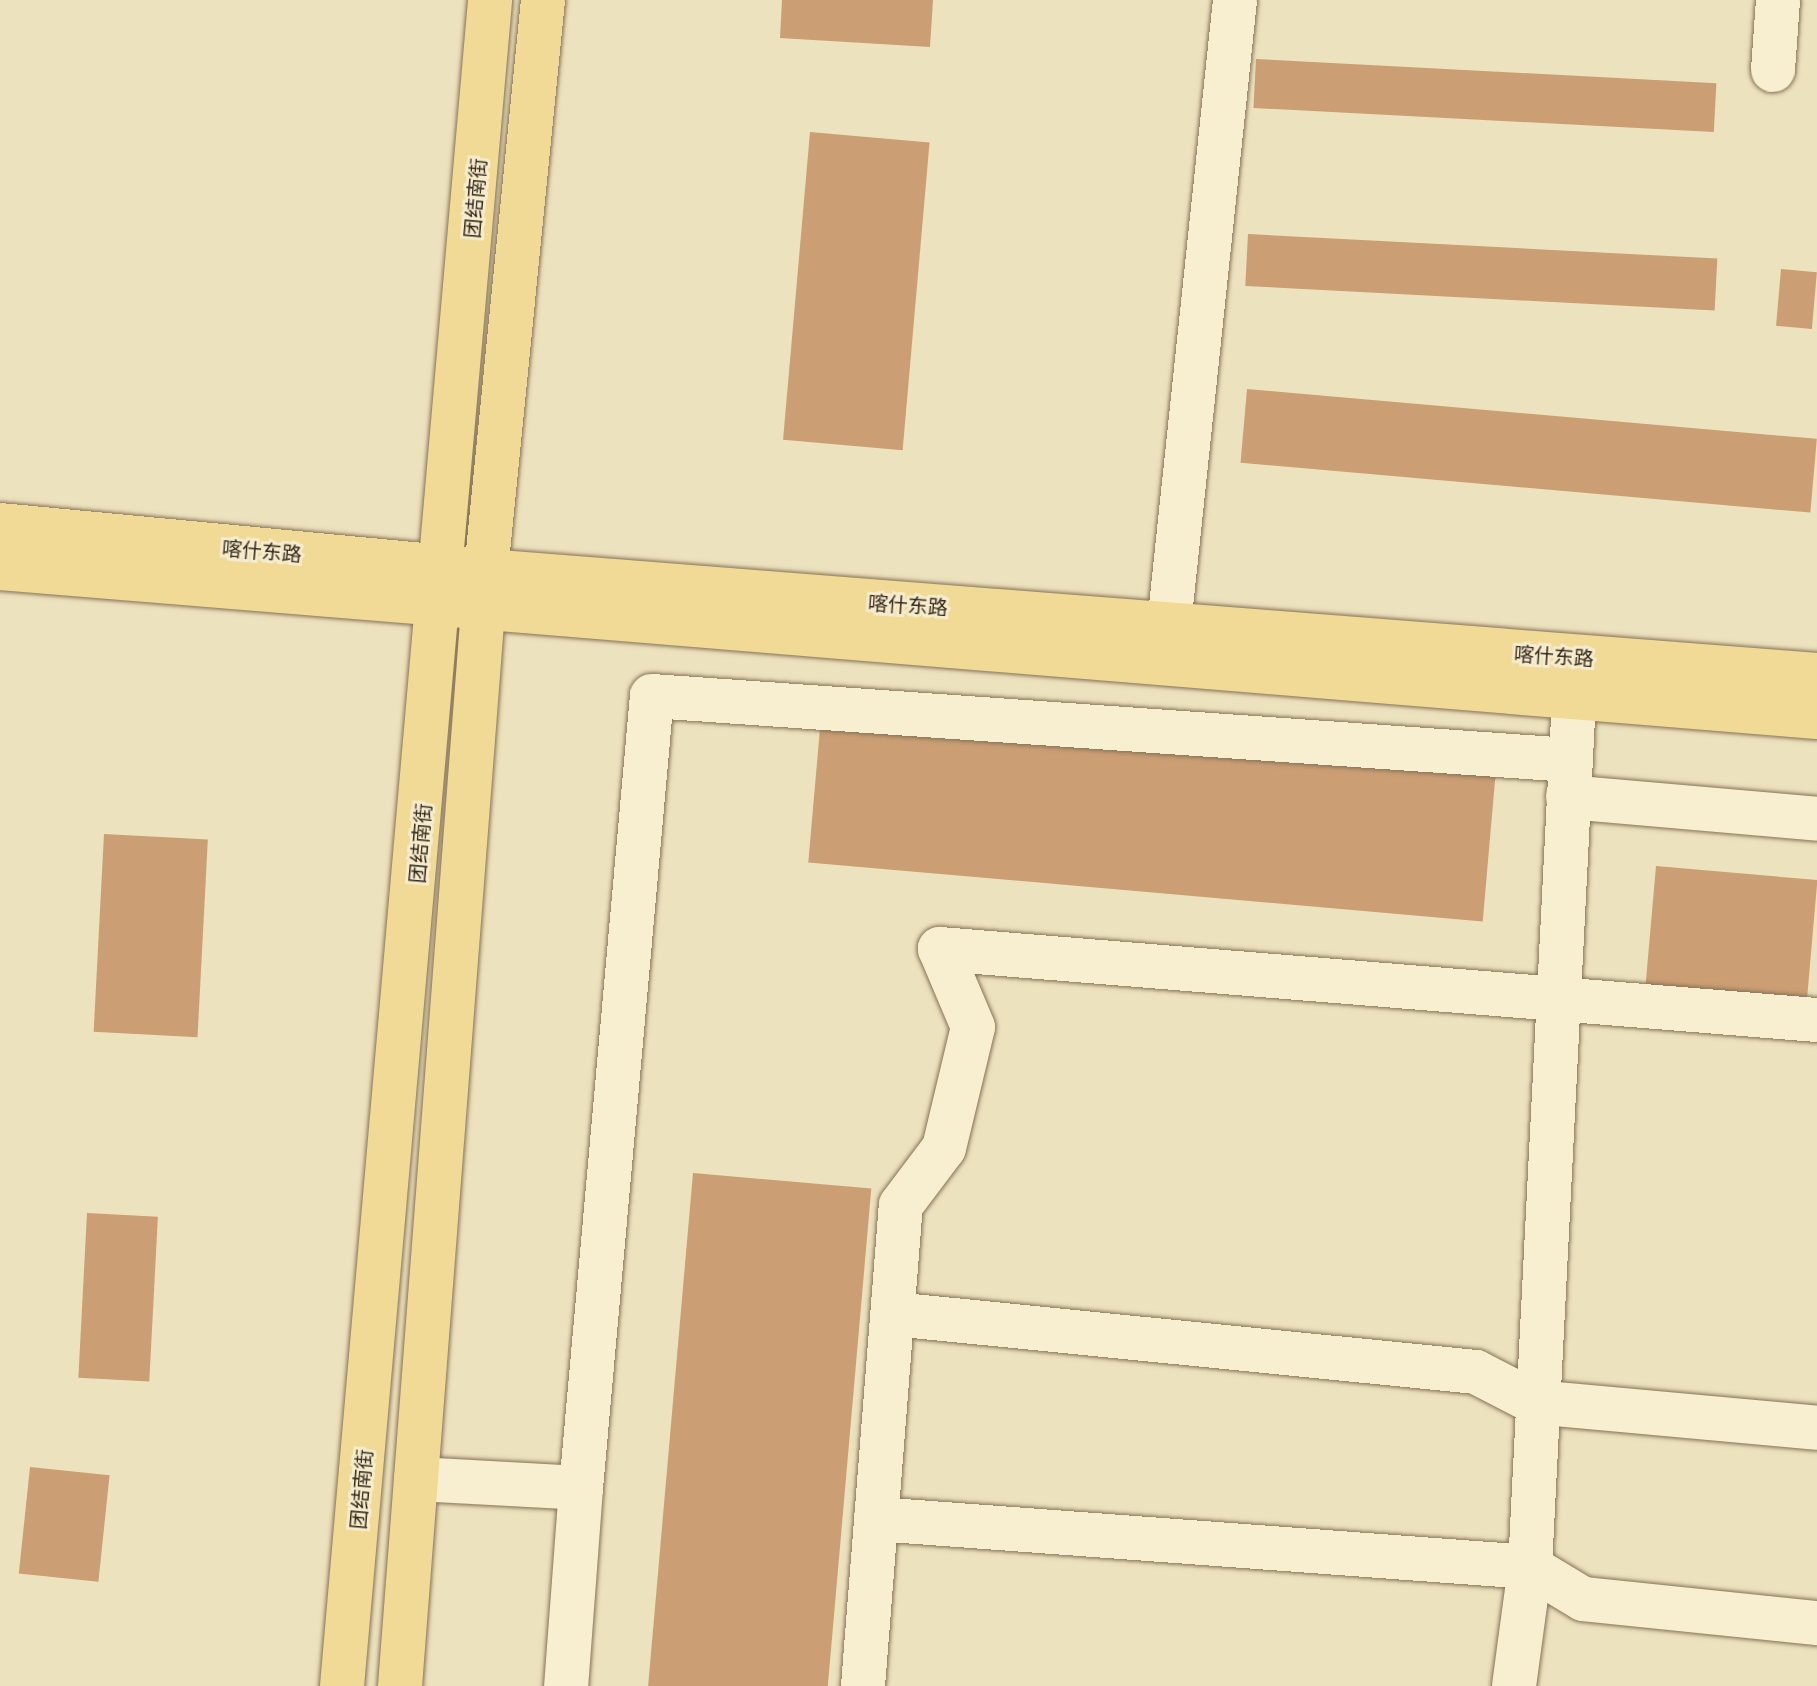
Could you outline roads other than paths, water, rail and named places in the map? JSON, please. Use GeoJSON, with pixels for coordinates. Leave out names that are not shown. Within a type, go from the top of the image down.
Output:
{"type":"FeatureCollection","features":[{"type":"Feature","properties":{"kind":"main road","name":"团结南街"},"geometry":{"type":"LineString","coordinates":[[342,1686],[463,590],[490,0]]}},
{"type":"Feature","properties":{"kind":"main road"},"geometry":{"type":"LineString","coordinates":[[400,1686],[416,1479],[463,590],[543,0]]}},
{"type":"Feature","properties":{"kind":"main road","name":"喀什东路"},"geometry":{"type":"LineString","coordinates":[[0,525],[463,590],[1574,698],[1817,717]]}},
{"type":"Feature","properties":{"kind":"main road","name":"喀什东路"},"geometry":{"type":"LineString","coordinates":[[0,568],[1169,625],[1817,675]]}},
{"type":"Feature","properties":{"kind":"street"},"geometry":{"type":"LineString","coordinates":[[1169,625],[1235,0]]}},
{"type":"Feature","properties":{"kind":"street"},"geometry":{"type":"LineString","coordinates":[[1773,70],[1778,0]]}},
{"type":"Feature","properties":{"kind":"street"},"geometry":{"type":"LineString","coordinates":[[566,1686],[652,696],[1569,778],[1817,819]]}},
{"type":"Feature","properties":{"kind":"street"},"geometry":{"type":"LineString","coordinates":[[1514,1686],[1530,1567],[1534,1402],[1574,698]]}},
{"type":"Feature","properties":{"kind":"street"},"geometry":{"type":"LineString","coordinates":[[863,1686],[901,1205],[944,1148],[973,1027],[940,949],[1557,995],[1817,1020]]}},
{"type":"Feature","properties":{"kind":"street"},"geometry":{"type":"LineString","coordinates":[[893,1314],[1476,1372],[1534,1402],[1817,1428]]}},
{"type":"Feature","properties":{"kind":"street"},"geometry":{"type":"LineString","coordinates":[[416,1479],[581,1488]]}},
{"type":"Feature","properties":{"kind":"street"},"geometry":{"type":"LineString","coordinates":[[876,1519],[1530,1567],[1583,1599],[1817,1623]]}}]}
